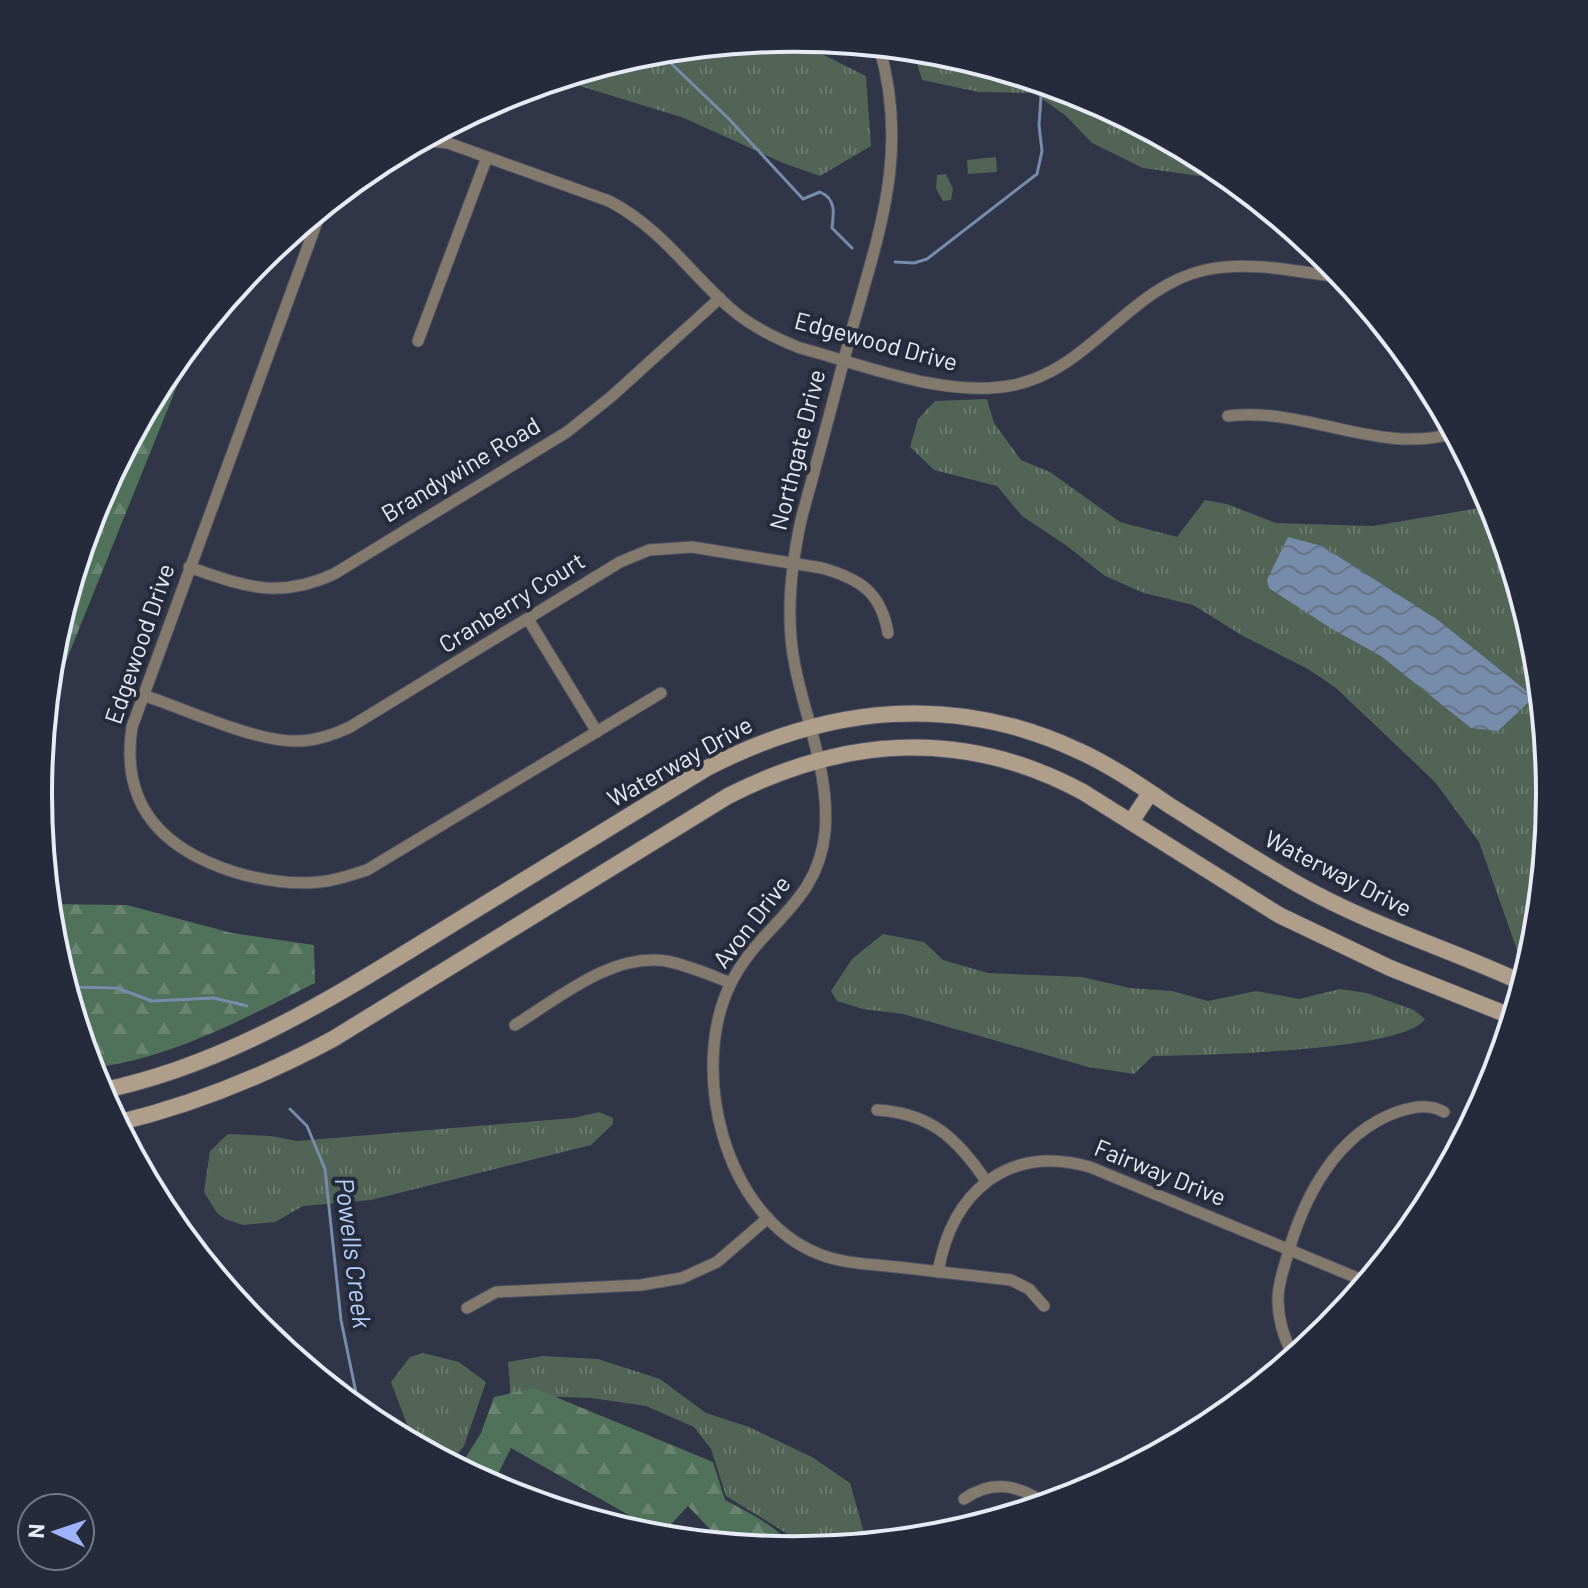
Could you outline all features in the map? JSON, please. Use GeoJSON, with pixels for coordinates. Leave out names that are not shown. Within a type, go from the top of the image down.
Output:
{"type":"FeatureCollection","features":[{"type":"Feature","properties":{"kind":"main road","name":"Waterway Drive"},"geometry":{"type":"LineString","coordinates":[[114,1091],[183,1068],[269,1032],[378,970],[707,768],[770,739],[811,726],[875,714],[973,718],[1015,727],[1079,751],[1313,893],[1390,929],[1513,979]]}},
{"type":"Feature","properties":{"kind":"main road"},"geometry":{"type":"LineString","coordinates":[[128,1120],[189,1104],[288,1063],[758,780],[819,758],[895,747],[980,754],[1050,776],[1083,792],[1279,915],[1390,968],[1503,1013]]}},
{"type":"Feature","properties":{"kind":"main road"},"geometry":{"type":"LineString","coordinates":[[1131,822],[1150,793]]}},
{"type":"Feature","properties":{"kind":"street","name":"Northgate Drive"},"geometry":{"type":"LineString","coordinates":[[811,726],[797,675],[791,637],[793,563],[802,516],[891,177],[893,120],[882,57]]}},
{"type":"Feature","properties":{"kind":"street","name":"Edgewood Drive"},"geometry":{"type":"LineString","coordinates":[[440,142],[609,201],[629,211],[662,236],[739,315],[778,340],[944,385],[973,389],[1015,385],[1040,377],[1068,362],[1158,289],[1194,273],[1240,266],[1325,276]]}},
{"type":"Feature","properties":{"kind":"street"},"geometry":{"type":"LineString","coordinates":[[418,341],[487,157]]}},
{"type":"Feature","properties":{"kind":"street","name":"Edgewood Drive"},"geometry":{"type":"LineString","coordinates":[[315,228],[132,727],[129,763],[136,796],[152,823],[179,848],[247,876],[298,883],[341,878],[367,870],[661,693]]}},
{"type":"Feature","properties":{"kind":"street","name":"Brandywine Road"},"geometry":{"type":"LineString","coordinates":[[189,567],[261,589],[300,587],[334,574],[567,432],[720,298]]}},
{"type":"Feature","properties":{"kind":"street"},"geometry":{"type":"LineString","coordinates":[[1228,416],[1241,414],[1295,420],[1403,440],[1421,441],[1443,436]]}},
{"type":"Feature","properties":{"kind":"street","name":"Cranberry Court"},"geometry":{"type":"LineString","coordinates":[[143,695],[262,737],[280,741],[316,739],[350,727],[620,562],[649,550],[692,547],[822,568],[856,581],[880,604],[888,633]]}},
{"type":"Feature","properties":{"kind":"street"},"geometry":{"type":"LineString","coordinates":[[528,619],[597,732]]}},
{"type":"Feature","properties":{"kind":"street","name":"Avon Drive"},"geometry":{"type":"LineString","coordinates":[[811,726],[825,802],[825,830],[815,872],[794,906],[754,946],[731,983],[717,1022],[713,1080],[716,1109],[733,1163],[768,1218],[801,1245],[835,1259],[1011,1280],[1029,1289],[1044,1306]]}},
{"type":"Feature","properties":{"kind":"street"},"geometry":{"type":"LineString","coordinates":[[515,1025],[597,975],[632,962],[655,960],[681,964],[731,983]]}},
{"type":"Feature","properties":{"kind":"street"},"geometry":{"type":"LineString","coordinates":[[1289,1346],[1279,1315],[1279,1283],[1309,1197],[1320,1178],[1349,1142],[1375,1122],[1425,1106],[1444,1112]]}},
{"type":"Feature","properties":{"kind":"street"},"geometry":{"type":"LineString","coordinates":[[877,1110],[896,1111],[930,1123],[957,1143],[986,1181]]}},
{"type":"Feature","properties":{"kind":"street","name":"Fairway Drive"},"geometry":{"type":"LineString","coordinates":[[938,1272],[949,1231],[960,1209],[986,1181],[1017,1165],[1038,1161],[1073,1162],[1090,1167],[1356,1278]]}},
{"type":"Feature","properties":{"kind":"street"},"geometry":{"type":"LineString","coordinates":[[467,1308],[496,1292],[641,1285],[682,1278],[717,1262],[768,1218]]}},
{"type":"Feature","properties":{"kind":"street"},"geometry":{"type":"LineString","coordinates":[[964,1499],[978,1490],[1006,1486],[1035,1496]]}},
{"type":"Feature","properties":{"kind":"green space"},"geometry":{"type":"Polygon","coordinates":[[[820,53],[866,76],[871,146],[820,176],[783,163],[684,118],[576,85],[649,66],[697,58],[820,53]]]}},
{"type":"Feature","properties":{"kind":"green space"},"geometry":{"type":"Polygon","coordinates":[[[917,62],[1033,91],[1122,129],[1204,175],[1143,168],[1092,143],[1065,115],[1034,93],[979,92],[922,80],[917,62]]]}},
{"type":"Feature","properties":{"kind":"green space"},"geometry":{"type":"Polygon","coordinates":[[[996,157],[997,172],[968,174],[967,160],[996,157]]]}},
{"type":"Feature","properties":{"kind":"green space"},"geometry":{"type":"Polygon","coordinates":[[[946,174],[953,189],[951,200],[943,201],[936,188],[937,175],[946,174]]]}},
{"type":"Feature","properties":{"kind":"green space"},"geometry":{"type":"Polygon","coordinates":[[[181,376],[62,670],[77,602],[108,510],[151,423],[181,376]]]}},
{"type":"Feature","properties":{"kind":"green space"},"geometry":{"type":"Polygon","coordinates":[[[987,399],[994,423],[1021,460],[1050,472],[1120,522],[1177,537],[1205,500],[1227,504],[1276,523],[1373,526],[1479,508],[1511,602],[1530,697],[1536,794],[1534,843],[1530,891],[1519,953],[1479,842],[1435,782],[1336,688],[1193,605],[1144,593],[1105,576],[1022,516],[997,486],[934,470],[910,447],[918,419],[935,401],[987,399]]]}},
{"type":"Feature","properties":{"kind":"green space"},"geometry":{"type":"Polygon","coordinates":[[[60,904],[127,905],[232,933],[314,945],[315,983],[207,1035],[103,1066],[77,986],[60,904]]]}},
{"type":"Feature","properties":{"kind":"green space"},"geometry":{"type":"Polygon","coordinates":[[[883,934],[924,942],[943,960],[988,973],[1082,977],[1130,988],[1172,991],[1208,1001],[1256,991],[1299,999],[1340,989],[1367,993],[1414,1010],[1425,1019],[1409,1030],[1380,1039],[1341,1045],[1253,1053],[1153,1056],[1134,1074],[1088,1067],[903,1014],[863,1009],[837,1001],[831,991],[852,959],[883,934]]]}},
{"type":"Feature","properties":{"kind":"green space"},"geometry":{"type":"Polygon","coordinates":[[[599,1112],[613,1118],[613,1124],[591,1145],[371,1200],[303,1206],[275,1222],[243,1225],[225,1219],[217,1213],[204,1192],[210,1151],[228,1134],[297,1141],[573,1118],[599,1112]]]}},
{"type":"Feature","properties":{"kind":"green space"},"geometry":{"type":"Polygon","coordinates":[[[423,1353],[459,1362],[486,1382],[464,1446],[457,1454],[408,1428],[391,1382],[410,1357],[423,1353]]]}},
{"type":"Feature","properties":{"kind":"green space"},"geometry":{"type":"Polygon","coordinates":[[[543,1356],[598,1359],[660,1379],[706,1413],[749,1427],[812,1457],[850,1483],[864,1532],[788,1536],[726,1496],[711,1449],[694,1427],[646,1406],[591,1398],[534,1396],[511,1399],[508,1362],[543,1356]]]}},
{"type":"Feature","properties":{"kind":"green space"},"geometry":{"type":"Polygon","coordinates":[[[534,1388],[713,1462],[725,1500],[754,1515],[781,1535],[712,1531],[688,1506],[670,1525],[635,1519],[511,1448],[498,1474],[466,1459],[481,1433],[494,1397],[534,1388]]]}},
{"type":"Feature","properties":{"kind":"water"},"geometry":{"type":"Polygon","coordinates":[[[1288,537],[1322,546],[1438,620],[1529,693],[1530,701],[1498,731],[1471,728],[1381,656],[1269,588],[1267,580],[1288,537]]]}},
{"type":"Feature","properties":{"kind":"waterway","name":"Powells Creek"},"geometry":{"type":"LineString","coordinates":[[670,62],[729,119],[803,199],[820,192],[829,198],[833,211],[832,228],[852,248]]}},
{"type":"Feature","properties":{"kind":"waterway","name":"Powells Creek"},"geometry":{"type":"LineString","coordinates":[[895,262],[914,263],[927,259],[1037,174],[1042,151],[1039,125],[1041,94]]}},
{"type":"Feature","properties":{"kind":"waterway","name":"Powells Creek"},"geometry":{"type":"LineString","coordinates":[[77,987],[117,988],[152,1001],[214,998],[247,1006]]}},
{"type":"Feature","properties":{"kind":"waterway","name":"Powells Creek"},"geometry":{"type":"LineString","coordinates":[[290,1109],[307,1126],[325,1169],[341,1320],[356,1393]]}}]}
